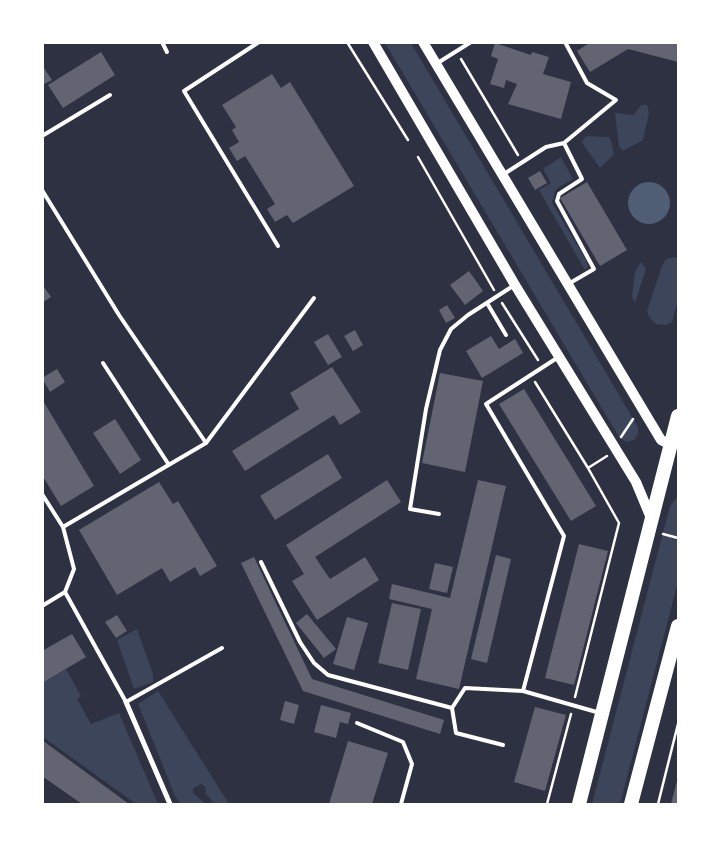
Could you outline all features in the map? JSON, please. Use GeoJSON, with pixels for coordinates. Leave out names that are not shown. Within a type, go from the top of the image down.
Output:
{"type":"FeatureCollection","features":[{"type":"Feature","properties":{"kind":"highway"},"geometry":{"type":"LineString","coordinates":[[579,804],[652,524],[675,446],[678,416]]}},
{"type":"Feature","properties":{"kind":"highway"},"geometry":{"type":"LineString","coordinates":[[631,804],[678,626]]}},
{"type":"Feature","properties":{"kind":"main road"},"geometry":{"type":"LineString","coordinates":[[373,42],[515,285],[636,482],[649,510],[652,524]]}},
{"type":"Feature","properties":{"kind":"main road"},"geometry":{"type":"LineString","coordinates":[[423,42],[660,440],[675,446]]}},
{"type":"Feature","properties":{"kind":"street"},"geometry":{"type":"LineString","coordinates":[[126,702],[170,804]]}},
{"type":"Feature","properties":{"kind":"lane"},"geometry":{"type":"LineString","coordinates":[[162,42],[167,52]]}},
{"type":"Feature","properties":{"kind":"lane"},"geometry":{"type":"LineString","coordinates":[[259,42],[184,91],[278,246]]}},
{"type":"Feature","properties":{"kind":"lane"},"geometry":{"type":"LineString","coordinates":[[436,64],[471,42]]}},
{"type":"Feature","properties":{"kind":"lane"},"geometry":{"type":"LineString","coordinates":[[503,175],[546,147],[564,143],[616,100],[588,83],[565,42]]}},
{"type":"Feature","properties":{"kind":"lane"},"geometry":{"type":"LineString","coordinates":[[42,136],[110,95]]}},
{"type":"Feature","properties":{"kind":"lane"},"geometry":{"type":"LineString","coordinates":[[564,143],[582,178],[560,194],[557,201],[594,269],[568,284]]}},
{"type":"Feature","properties":{"kind":"lane"},"geometry":{"type":"LineString","coordinates":[[42,190],[119,315],[206,443]]}},
{"type":"Feature","properties":{"kind":"lane"},"geometry":{"type":"LineString","coordinates":[[439,514],[410,509],[428,401],[440,350],[451,330],[487,302],[515,285]]}},
{"type":"Feature","properties":{"kind":"lane"},"geometry":{"type":"LineString","coordinates":[[63,527],[206,443],[314,298]]}},
{"type":"Feature","properties":{"kind":"lane"},"geometry":{"type":"LineString","coordinates":[[487,302],[506,335]]}},
{"type":"Feature","properties":{"kind":"lane"},"geometry":{"type":"LineString","coordinates":[[522,691],[564,536],[486,404],[559,357]]}},
{"type":"Feature","properties":{"kind":"lane"},"geometry":{"type":"LineString","coordinates":[[103,363],[169,465]]}},
{"type":"Feature","properties":{"kind":"lane"},"geometry":{"type":"LineString","coordinates":[[42,494],[63,527],[74,569],[65,592],[42,606]]}},
{"type":"Feature","properties":{"kind":"lane"},"geometry":{"type":"LineString","coordinates":[[261,562],[300,642],[314,663],[328,675],[452,708]]}},
{"type":"Feature","properties":{"kind":"lane"},"geometry":{"type":"LineString","coordinates":[[65,592],[126,702],[222,648]]}},
{"type":"Feature","properties":{"kind":"lane"},"geometry":{"type":"LineString","coordinates":[[503,745],[456,733],[452,708],[465,688],[522,691],[603,714]]}},
{"type":"Feature","properties":{"kind":"lane"},"geometry":{"type":"LineString","coordinates":[[357,723],[403,742],[412,764],[401,804]]}},
{"type":"Feature","properties":{"kind":"path"},"geometry":{"type":"LineString","coordinates":[[347,42],[408,140]]}},
{"type":"Feature","properties":{"kind":"path"},"geometry":{"type":"LineString","coordinates":[[457,51],[520,158]]}},
{"type":"Feature","properties":{"kind":"path"},"geometry":{"type":"LineString","coordinates":[[418,157],[497,296],[543,367],[535,383],[588,468],[619,523],[547,804]]}},
{"type":"Feature","properties":{"kind":"path"},"geometry":{"type":"LineString","coordinates":[[620,439],[633,419]]}},
{"type":"Feature","properties":{"kind":"path"},"geometry":{"type":"LineString","coordinates":[[588,468],[607,455]]}},
{"type":"Feature","properties":{"kind":"path"},"geometry":{"type":"LineString","coordinates":[[663,534],[678,538]]}},
{"type":"Feature","properties":{"kind":"path"},"geometry":{"type":"LineString","coordinates":[[658,804],[678,724]]}},
{"type":"Feature","properties":{"kind":"shaded area"},"geometry":{"type":"Polygon","coordinates":[[[385,43],[411,43],[638,427],[638,434],[634,440],[626,442],[619,437],[385,43]]]}},
{"type":"Feature","properties":{"kind":"shaded area"},"geometry":{"type":"Polygon","coordinates":[[[641,105],[647,105],[649,113],[643,140],[623,151],[619,146],[615,113],[634,115],[641,105]]]}},
{"type":"Feature","properties":{"kind":"shaded area"},"geometry":{"type":"Polygon","coordinates":[[[586,136],[609,137],[611,141],[614,154],[600,168],[582,141],[586,136]]]}},
{"type":"Feature","properties":{"kind":"shaded area"},"geometry":{"type":"Polygon","coordinates":[[[561,157],[573,179],[556,189],[552,203],[586,260],[588,267],[585,270],[539,190],[551,183],[543,169],[561,157]]]}},
{"type":"Feature","properties":{"kind":"shaded area"},"geometry":{"type":"Polygon","coordinates":[[[653,182],[661,185],[667,191],[670,203],[667,215],[661,221],[645,224],[637,221],[631,215],[628,199],[631,191],[637,185],[653,182]]]}},
{"type":"Feature","properties":{"kind":"shaded area"},"geometry":{"type":"Polygon","coordinates":[[[678,258],[678,300],[672,322],[666,325],[656,324],[649,317],[647,311],[662,266],[666,259],[678,258]]]}},
{"type":"Feature","properties":{"kind":"shaded area"},"geometry":{"type":"Polygon","coordinates":[[[641,262],[646,269],[635,303],[632,296],[635,272],[641,262]]]}},
{"type":"Feature","properties":{"kind":"shaded area"},"geometry":{"type":"Polygon","coordinates":[[[678,496],[678,582],[620,804],[592,804],[670,506],[678,496]]]}},
{"type":"Feature","properties":{"kind":"shaded area"},"geometry":{"type":"Polygon","coordinates":[[[137,629],[153,674],[153,682],[134,689],[117,640],[137,629]]]}},
{"type":"Feature","properties":{"kind":"shaded area"},"geometry":{"type":"Polygon","coordinates":[[[66,669],[81,696],[77,699],[91,724],[119,713],[158,804],[136,804],[43,737],[42,683],[66,669]]]}},
{"type":"Feature","properties":{"kind":"shaded area"},"geometry":{"type":"Polygon","coordinates":[[[158,691],[229,804],[209,804],[213,802],[206,794],[205,787],[201,784],[193,788],[193,793],[206,804],[181,804],[175,796],[138,704],[158,691]]]}},
{"type":"Feature","properties":{"kind":"building"},"geometry":{"type":"Polygon","coordinates":[[[591,42],[678,42],[678,62],[628,49],[590,72],[577,51],[591,42]]]}},
{"type":"Feature","properties":{"kind":"building"},"geometry":{"type":"Polygon","coordinates":[[[495,43],[531,55],[532,52],[549,57],[543,74],[571,82],[561,119],[508,104],[517,84],[506,80],[504,88],[490,84],[498,59],[491,56],[495,43]]]}},
{"type":"Feature","properties":{"kind":"building"},"geometry":{"type":"Polygon","coordinates":[[[101,52],[115,75],[63,108],[48,85],[101,52]]]}},
{"type":"Feature","properties":{"kind":"building"},"geometry":{"type":"Polygon","coordinates":[[[42,65],[52,80],[42,85],[42,65]]]}},
{"type":"Feature","properties":{"kind":"building"},"geometry":{"type":"Polygon","coordinates":[[[272,74],[281,88],[290,82],[354,186],[293,223],[287,215],[275,222],[267,209],[275,204],[245,156],[237,161],[229,148],[239,142],[232,130],[236,127],[222,105],[272,74]]]}},
{"type":"Feature","properties":{"kind":"building"},"geometry":{"type":"Polygon","coordinates":[[[540,171],[547,183],[535,190],[528,178],[540,171]]]}},
{"type":"Feature","properties":{"kind":"building"},"geometry":{"type":"Polygon","coordinates":[[[587,182],[627,250],[600,266],[560,198],[587,182]]]}},
{"type":"Feature","properties":{"kind":"building"},"geometry":{"type":"Polygon","coordinates":[[[469,271],[483,291],[465,305],[450,285],[469,271]]]}},
{"type":"Feature","properties":{"kind":"building"},"geometry":{"type":"Polygon","coordinates":[[[42,284],[51,297],[42,303],[42,284]]]}},
{"type":"Feature","properties":{"kind":"building"},"geometry":{"type":"Polygon","coordinates":[[[447,305],[455,318],[446,323],[439,310],[447,305]]]}},
{"type":"Feature","properties":{"kind":"building"},"geometry":{"type":"Polygon","coordinates":[[[355,330],[363,345],[353,351],[344,336],[355,330]]]}},
{"type":"Feature","properties":{"kind":"building"},"geometry":{"type":"Polygon","coordinates":[[[328,334],[342,357],[328,365],[314,342],[328,334]]]}},
{"type":"Feature","properties":{"kind":"building"},"geometry":{"type":"Polygon","coordinates":[[[491,336],[499,349],[515,339],[523,353],[482,378],[466,351],[491,336]]]}},
{"type":"Feature","properties":{"kind":"building"},"geometry":{"type":"Polygon","coordinates":[[[332,367],[361,412],[340,425],[334,415],[245,471],[232,451],[299,409],[290,393],[332,367]]]}},
{"type":"Feature","properties":{"kind":"building"},"geometry":{"type":"Polygon","coordinates":[[[57,369],[65,382],[50,392],[42,378],[57,369]]]}},
{"type":"Feature","properties":{"kind":"building"},"geometry":{"type":"Polygon","coordinates":[[[440,373],[483,381],[465,472],[422,463],[440,373]]]}},
{"type":"Feature","properties":{"kind":"building"},"geometry":{"type":"Polygon","coordinates":[[[524,389],[596,506],[571,521],[499,404],[524,389]]]}},
{"type":"Feature","properties":{"kind":"building"},"geometry":{"type":"Polygon","coordinates":[[[42,399],[94,486],[61,506],[42,475],[42,399]]]}},
{"type":"Feature","properties":{"kind":"building"},"geometry":{"type":"Polygon","coordinates":[[[115,419],[141,460],[120,474],[93,433],[115,419]]]}},
{"type":"Feature","properties":{"kind":"building"},"geometry":{"type":"Polygon","coordinates":[[[328,454],[342,478],[275,520],[260,496],[328,454]]]}},
{"type":"Feature","properties":{"kind":"building"},"geometry":{"type":"Polygon","coordinates":[[[387,480],[401,502],[315,557],[330,579],[365,557],[379,580],[317,620],[292,581],[304,574],[286,545],[387,480]]]}},
{"type":"Feature","properties":{"kind":"building"},"geometry":{"type":"Polygon","coordinates":[[[478,480],[506,486],[459,689],[416,679],[432,609],[389,599],[392,584],[450,598],[478,480]]]}},
{"type":"Feature","properties":{"kind":"building"},"geometry":{"type":"Polygon","coordinates":[[[159,482],[173,504],[178,501],[217,566],[200,576],[195,567],[170,582],[162,568],[117,595],[79,530],[159,482]]]}},
{"type":"Feature","properties":{"kind":"building"},"geometry":{"type":"Polygon","coordinates":[[[579,544],[608,551],[574,685],[545,678],[579,544]]]}},
{"type":"Feature","properties":{"kind":"building"},"geometry":{"type":"Polygon","coordinates":[[[496,555],[511,559],[487,663],[471,659],[496,555]]]}},
{"type":"Feature","properties":{"kind":"building"},"geometry":{"type":"Polygon","coordinates":[[[254,557],[312,679],[444,720],[440,734],[303,691],[241,563],[254,557]]]}},
{"type":"Feature","properties":{"kind":"building"},"geometry":{"type":"Polygon","coordinates":[[[435,563],[453,567],[447,593],[429,589],[435,563]]]}},
{"type":"Feature","properties":{"kind":"building"},"geometry":{"type":"Polygon","coordinates":[[[392,603],[421,609],[408,670],[378,663],[392,603]]]}},
{"type":"Feature","properties":{"kind":"building"},"geometry":{"type":"Polygon","coordinates":[[[307,614],[336,649],[324,658],[296,623],[307,614]]]}},
{"type":"Feature","properties":{"kind":"building"},"geometry":{"type":"Polygon","coordinates":[[[117,615],[127,631],[116,638],[105,622],[117,615]]]}},
{"type":"Feature","properties":{"kind":"building"},"geometry":{"type":"Polygon","coordinates":[[[347,617],[368,623],[354,670],[333,664],[347,617]]]}},
{"type":"Feature","properties":{"kind":"building"},"geometry":{"type":"Polygon","coordinates":[[[72,634],[86,657],[42,683],[42,651],[72,634]]]}},
{"type":"Feature","properties":{"kind":"building"},"geometry":{"type":"Polygon","coordinates":[[[285,701],[299,705],[294,724],[280,720],[285,701]]]}},
{"type":"Feature","properties":{"kind":"building"},"geometry":{"type":"Polygon","coordinates":[[[321,705],[351,713],[348,724],[340,722],[336,738],[314,732],[321,705]]]}},
{"type":"Feature","properties":{"kind":"building"},"geometry":{"type":"Polygon","coordinates":[[[535,707],[566,715],[545,791],[514,782],[535,707]]]}},
{"type":"Feature","properties":{"kind":"building"},"geometry":{"type":"Polygon","coordinates":[[[42,740],[129,804],[82,804],[42,776],[42,740]]]}},
{"type":"Feature","properties":{"kind":"building"},"geometry":{"type":"Polygon","coordinates":[[[348,741],[388,753],[372,804],[329,804],[348,741]]]}},
{"type":"Feature","properties":{"kind":"building"},"geometry":{"type":"Polygon","coordinates":[[[678,777],[678,804],[671,804],[678,777]]]}}]}
